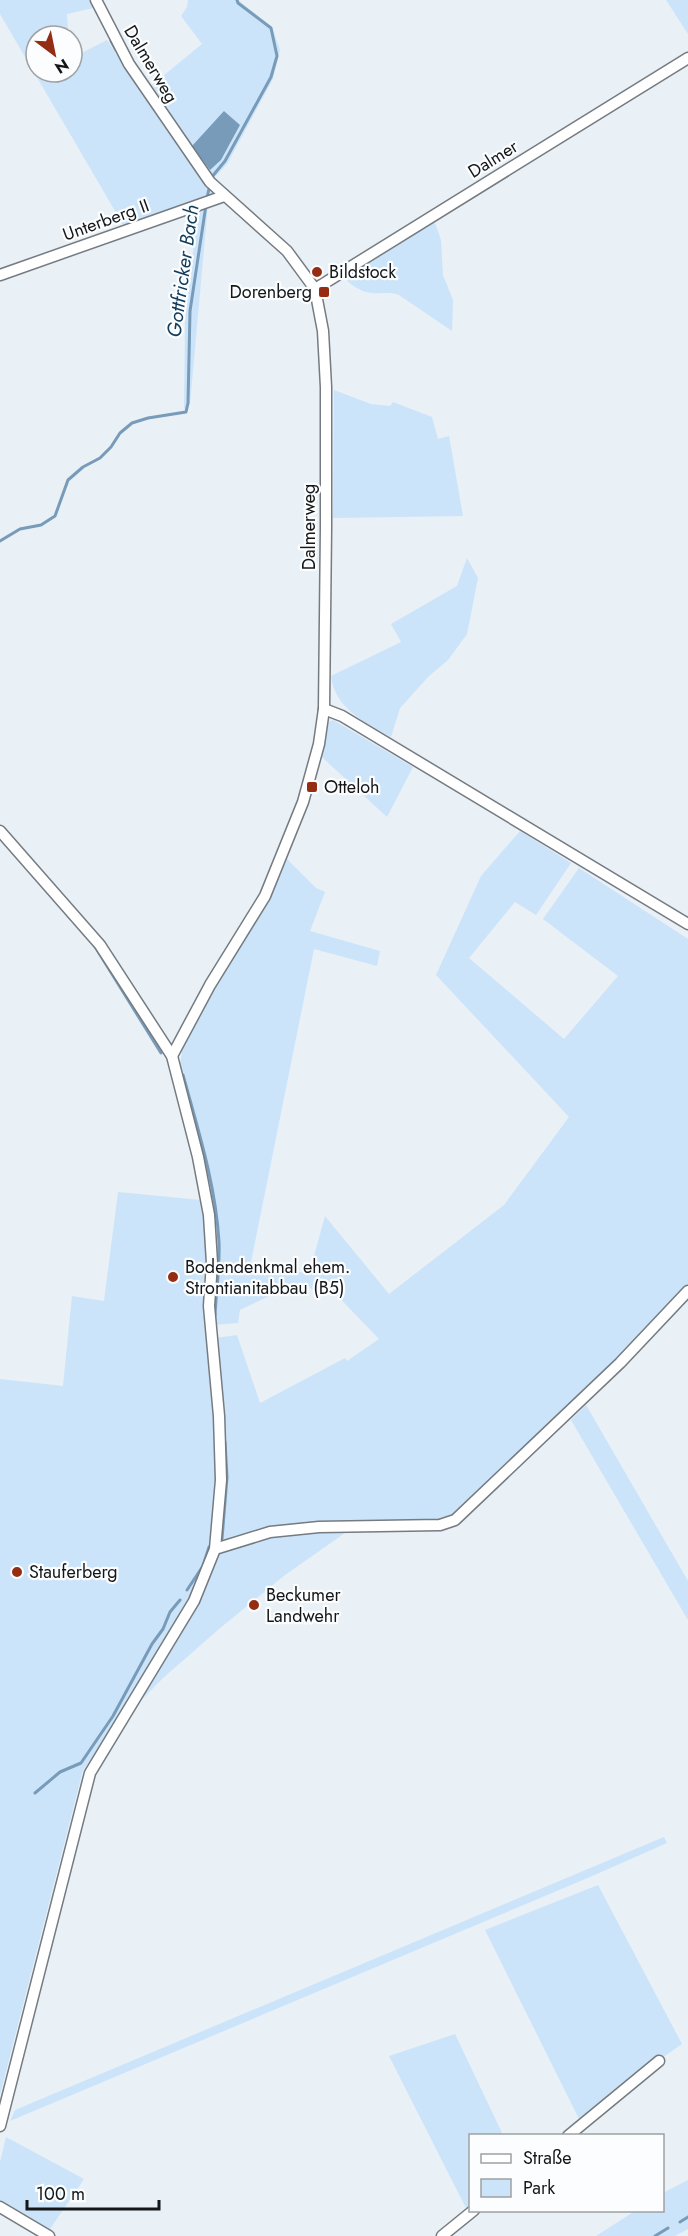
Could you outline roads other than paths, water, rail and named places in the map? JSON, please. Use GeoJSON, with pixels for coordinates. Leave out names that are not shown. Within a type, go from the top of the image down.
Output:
{"type":"FeatureCollection","features":[{"type":"Feature","properties":{"kind":"street","name":"Dalmerweg"},"geometry":{"type":"LineString","coordinates":[[96,0],[129,64],[210,182],[287,251],[315,289],[323,331],[326,387],[324,709],[319,744],[309,785],[265,896],[210,985],[172,1056]]}},
{"type":"Feature","properties":{"kind":"street","name":"Dalmer"},"geometry":{"type":"LineString","coordinates":[[315,289],[688,58]]}},
{"type":"Feature","properties":{"kind":"street","name":"Unterberg II"},"geometry":{"type":"LineString","coordinates":[[0,275],[224,196]]}},
{"type":"Feature","properties":{"kind":"street"},"geometry":{"type":"LineString","coordinates":[[324,709],[342,716],[688,924]]}},
{"type":"Feature","properties":{"kind":"street"},"geometry":{"type":"LineString","coordinates":[[0,831],[100,945],[172,1056],[198,1157],[209,1215],[212,1263],[209,1306],[219,1416],[221,1480],[215,1549],[194,1601],[90,1773],[0,2126]]}},
{"type":"Feature","properties":{"kind":"street"},"geometry":{"type":"LineString","coordinates":[[215,1549],[270,1532],[319,1527],[440,1525],[459,1518],[620,1363],[688,1291]]}},
{"type":"Feature","properties":{"kind":"street"},"geometry":{"type":"LineString","coordinates":[[570,2134],[659,2061]]}},
{"type":"Feature","properties":{"kind":"street"},"geometry":{"type":"LineString","coordinates":[[0,2207],[49,2236]]}},
{"type":"Feature","properties":{"kind":"street"},"geometry":{"type":"LineString","coordinates":[[442,2236],[473,2212]]}},
{"type":"Feature","properties":{"kind":"waterway","name":"Gottfricker Bach"},"geometry":{"type":"LineString","coordinates":[[211,178],[225,161],[271,77],[277,56],[271,28],[237,0]]}},
{"type":"Feature","properties":{"kind":"waterway"},"geometry":{"type":"LineString","coordinates":[[111,41],[116,50]]}},
{"type":"Feature","properties":{"kind":"waterway","name":"Gottfricker Bach"},"geometry":{"type":"LineString","coordinates":[[207,198],[210,184]]}},
{"type":"Feature","properties":{"kind":"waterway","name":"Gottfricker Bach"},"geometry":{"type":"LineString","coordinates":[[0,541],[20,529],[41,525],[55,516],[68,480],[83,467],[100,458],[120,433],[132,423],[186,412],[190,311],[206,205]]}},
{"type":"Feature","properties":{"kind":"waterway"},"geometry":{"type":"LineString","coordinates":[[94,945],[161,1053]]}},
{"type":"Feature","properties":{"kind":"waterway"},"geometry":{"type":"LineString","coordinates":[[183,1075],[206,1158],[217,1221],[219,1252],[215,1316]]}},
{"type":"Feature","properties":{"kind":"waterway"},"geometry":{"type":"LineString","coordinates":[[222,1539],[227,1477],[225,1442]]}},
{"type":"Feature","properties":{"kind":"waterway"},"geometry":{"type":"LineString","coordinates":[[187,1590],[203,1566],[209,1547]]}},
{"type":"Feature","properties":{"kind":"waterway"},"geometry":{"type":"LineString","coordinates":[[35,1793],[60,1772],[81,1763],[113,1716],[152,1644],[163,1629],[170,1612],[180,1600]]}},
{"type":"Feature","properties":{"kind":"waterway"},"geometry":{"type":"LineString","coordinates":[[680,2222],[688,2217]]}},
{"type":"Feature","properties":{"kind":"waterway"},"geometry":{"type":"LineString","coordinates":[[655,2236],[668,2228]]}},
{"type":"Feature","properties":{"kind":"place","name":"Bildstock"},"geometry":{"type":"Point","coordinates":[317,272]}},
{"type":"Feature","properties":{"kind":"place","name":"Dorenberg"},"geometry":{"type":"Point","coordinates":[324,292]}},
{"type":"Feature","properties":{"kind":"place","name":"Otteloh"},"geometry":{"type":"Point","coordinates":[312,787]}},
{"type":"Feature","properties":{"kind":"place","name":"Bodendenkmal ehem. Strontianitabbau (B5)"},"geometry":{"type":"Point","coordinates":[173,1277]}},
{"type":"Feature","properties":{"kind":"place","name":"Stauferberg"},"geometry":{"type":"Point","coordinates":[17,1572]}},
{"type":"Feature","properties":{"kind":"place","name":"Beckumer Landwehr"},"geometry":{"type":"Point","coordinates":[254,1605]}}]}
